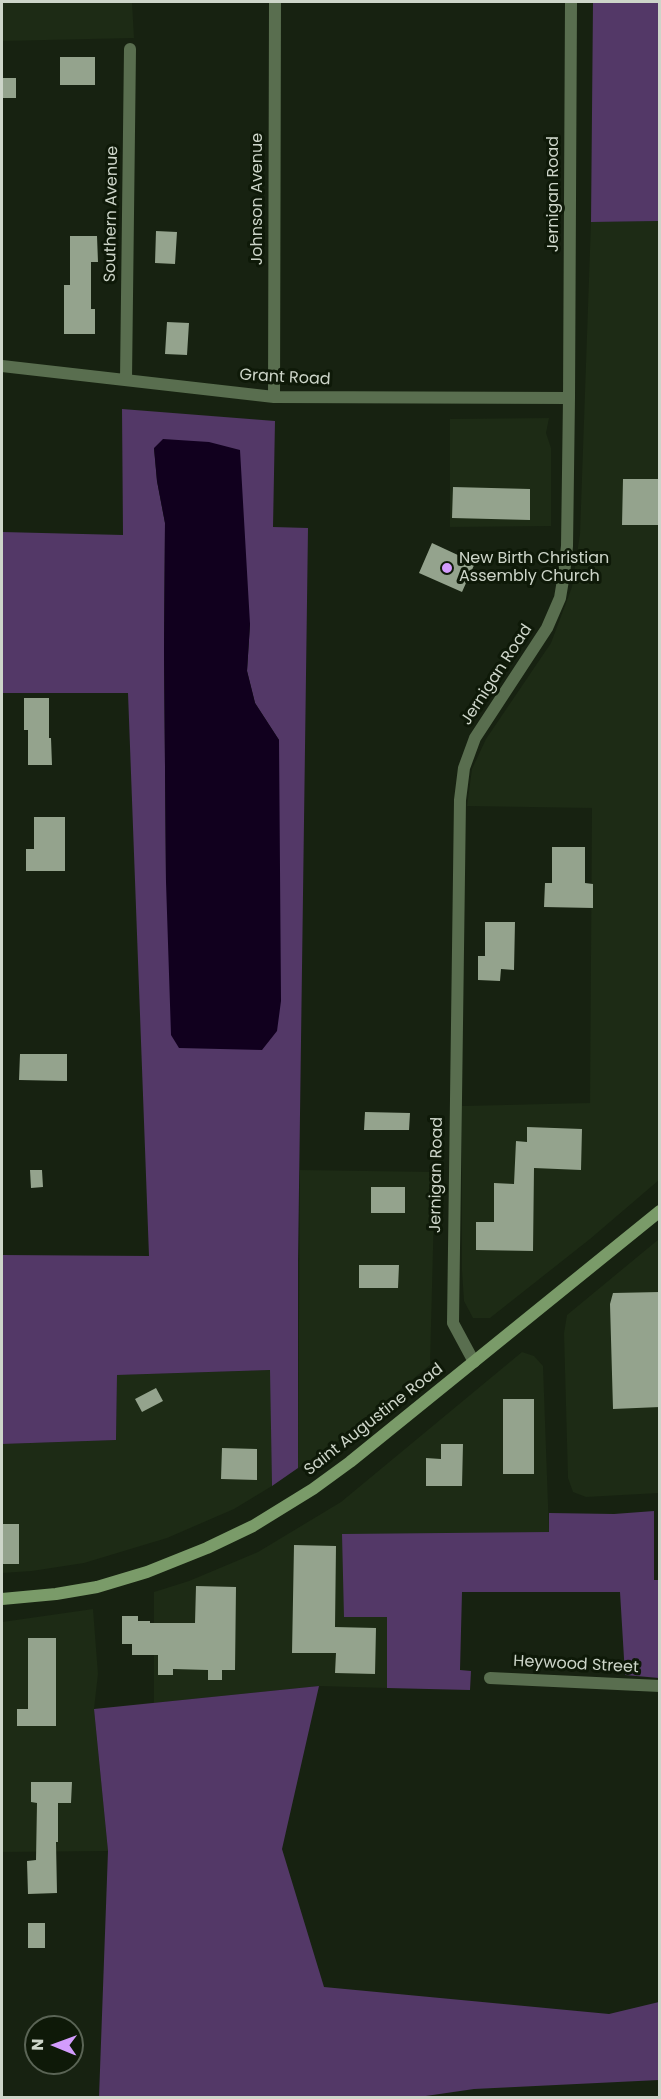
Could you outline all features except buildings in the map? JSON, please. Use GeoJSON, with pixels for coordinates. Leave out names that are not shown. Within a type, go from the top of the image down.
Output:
{"type":"FeatureCollection","features":[{"type":"Feature","properties":{"kind":"main road","name":"Saint Augustine Road"},"geometry":{"type":"LineString","coordinates":[[2,1599],[97,1587],[137,1575],[207,1548],[253,1526],[313,1489],[350,1462],[660,1211]]}},
{"type":"Feature","properties":{"kind":"street","name":"Johnson Avenue"},"geometry":{"type":"LineString","coordinates":[[274,396],[275,2]]}},
{"type":"Feature","properties":{"kind":"street","name":"Jernigan Road"},"geometry":{"type":"LineString","coordinates":[[474,1362],[453,1323],[460,800],[464,768],[475,738],[547,628],[560,598],[567,546],[570,2]]}},
{"type":"Feature","properties":{"kind":"street","name":"Southern Avenue"},"geometry":{"type":"LineString","coordinates":[[126,379],[130,49]]}},
{"type":"Feature","properties":{"kind":"street","name":"Grant Road"},"geometry":{"type":"LineString","coordinates":[[2,366],[274,396],[569,398]]}},
{"type":"Feature","properties":{"kind":"street","name":"Heywood Street"},"geometry":{"type":"LineString","coordinates":[[490,1678],[660,1686]]}},
{"type":"Feature","properties":{"kind":"shaded area"},"geometry":{"type":"Polygon","coordinates":[[[2,2],[132,2],[134,38],[2,41],[2,2]]]}},
{"type":"Feature","properties":{"kind":"shaded area"},"geometry":{"type":"Polygon","coordinates":[[[593,2],[659,2],[659,221],[591,222],[593,2]]]}},
{"type":"Feature","properties":{"kind":"shaded area"},"geometry":{"type":"Polygon","coordinates":[[[659,221],[659,1180],[590,1239],[490,1318],[473,1318],[464,1301],[462,1271],[462,1106],[590,1103],[592,808],[467,806],[472,769],[486,739],[551,643],[572,587],[580,534],[591,222],[659,221]]]}},
{"type":"Feature","properties":{"kind":"shaded area"},"geometry":{"type":"Polygon","coordinates":[[[122,409],[275,421],[273,527],[308,528],[298,1261],[298,1468],[272,1486],[270,1370],[117,1375],[116,1440],[2,1444],[2,1255],[149,1256],[128,693],[2,693],[2,532],[123,535],[122,409]],[[154,448],[157,481],[165,523],[166,882],[279,740],[255,703],[247,671],[250,624],[154,448]]]}},
{"type":"Feature","properties":{"kind":"shaded area"},"geometry":{"type":"Polygon","coordinates":[[[549,418],[546,433],[551,448],[551,526],[450,527],[450,419],[549,418]]]}},
{"type":"Feature","properties":{"kind":"shaded area"},"geometry":{"type":"Polygon","coordinates":[[[163,439],[209,442],[240,450],[250,624],[247,671],[255,703],[279,740],[281,1001],[277,1031],[262,1050],[179,1048],[171,1035],[166,882],[165,523],[157,481],[154,448],[163,439]]]}},
{"type":"Feature","properties":{"kind":"shaded area"},"geometry":{"type":"Polygon","coordinates":[[[300,1170],[435,1172],[430,1365],[316,1459],[298,1468],[300,1170]]]}},
{"type":"Feature","properties":{"kind":"shaded area"},"geometry":{"type":"Polygon","coordinates":[[[659,1239],[659,1493],[586,1497],[573,1492],[568,1478],[564,1333],[567,1315],[659,1239]]]}},
{"type":"Feature","properties":{"kind":"shaded area"},"geometry":{"type":"Polygon","coordinates":[[[522,1352],[534,1356],[543,1366],[549,1532],[345,1617],[387,1617],[387,1688],[319,1686],[154,1703],[154,1592],[189,1581],[258,1552],[341,1502],[522,1352]]]}},
{"type":"Feature","properties":{"kind":"shaded area"},"geometry":{"type":"Polygon","coordinates":[[[271,1370],[272,1486],[234,1509],[167,1538],[84,1563],[2,1573],[2,1444],[116,1440],[117,1375],[271,1370]]]}},
{"type":"Feature","properties":{"kind":"shaded area"},"geometry":{"type":"Polygon","coordinates":[[[654,1511],[654,1580],[660,1580],[659,1678],[625,1675],[620,1592],[462,1592],[460,1670],[471,1671],[470,1690],[387,1688],[387,1617],[344,1617],[342,1534],[549,1532],[549,1513],[614,1514],[654,1511]]]}},
{"type":"Feature","properties":{"kind":"shaded area"},"geometry":{"type":"Polygon","coordinates":[[[93,1609],[98,1674],[94,1709],[108,1851],[2,1852],[2,1622],[93,1609]]]}},
{"type":"Feature","properties":{"kind":"shaded area"},"geometry":{"type":"Polygon","coordinates":[[[319,1686],[282,1849],[324,1987],[609,2014],[659,2002],[659,2080],[474,2089],[412,2098],[99,2097],[108,1851],[94,1709],[319,1686]]]}},
{"type":"Feature","properties":{"kind":"place","name":"New Birth Christian Assembly Church"},"geometry":{"type":"Point","coordinates":[447,568]}}]}
